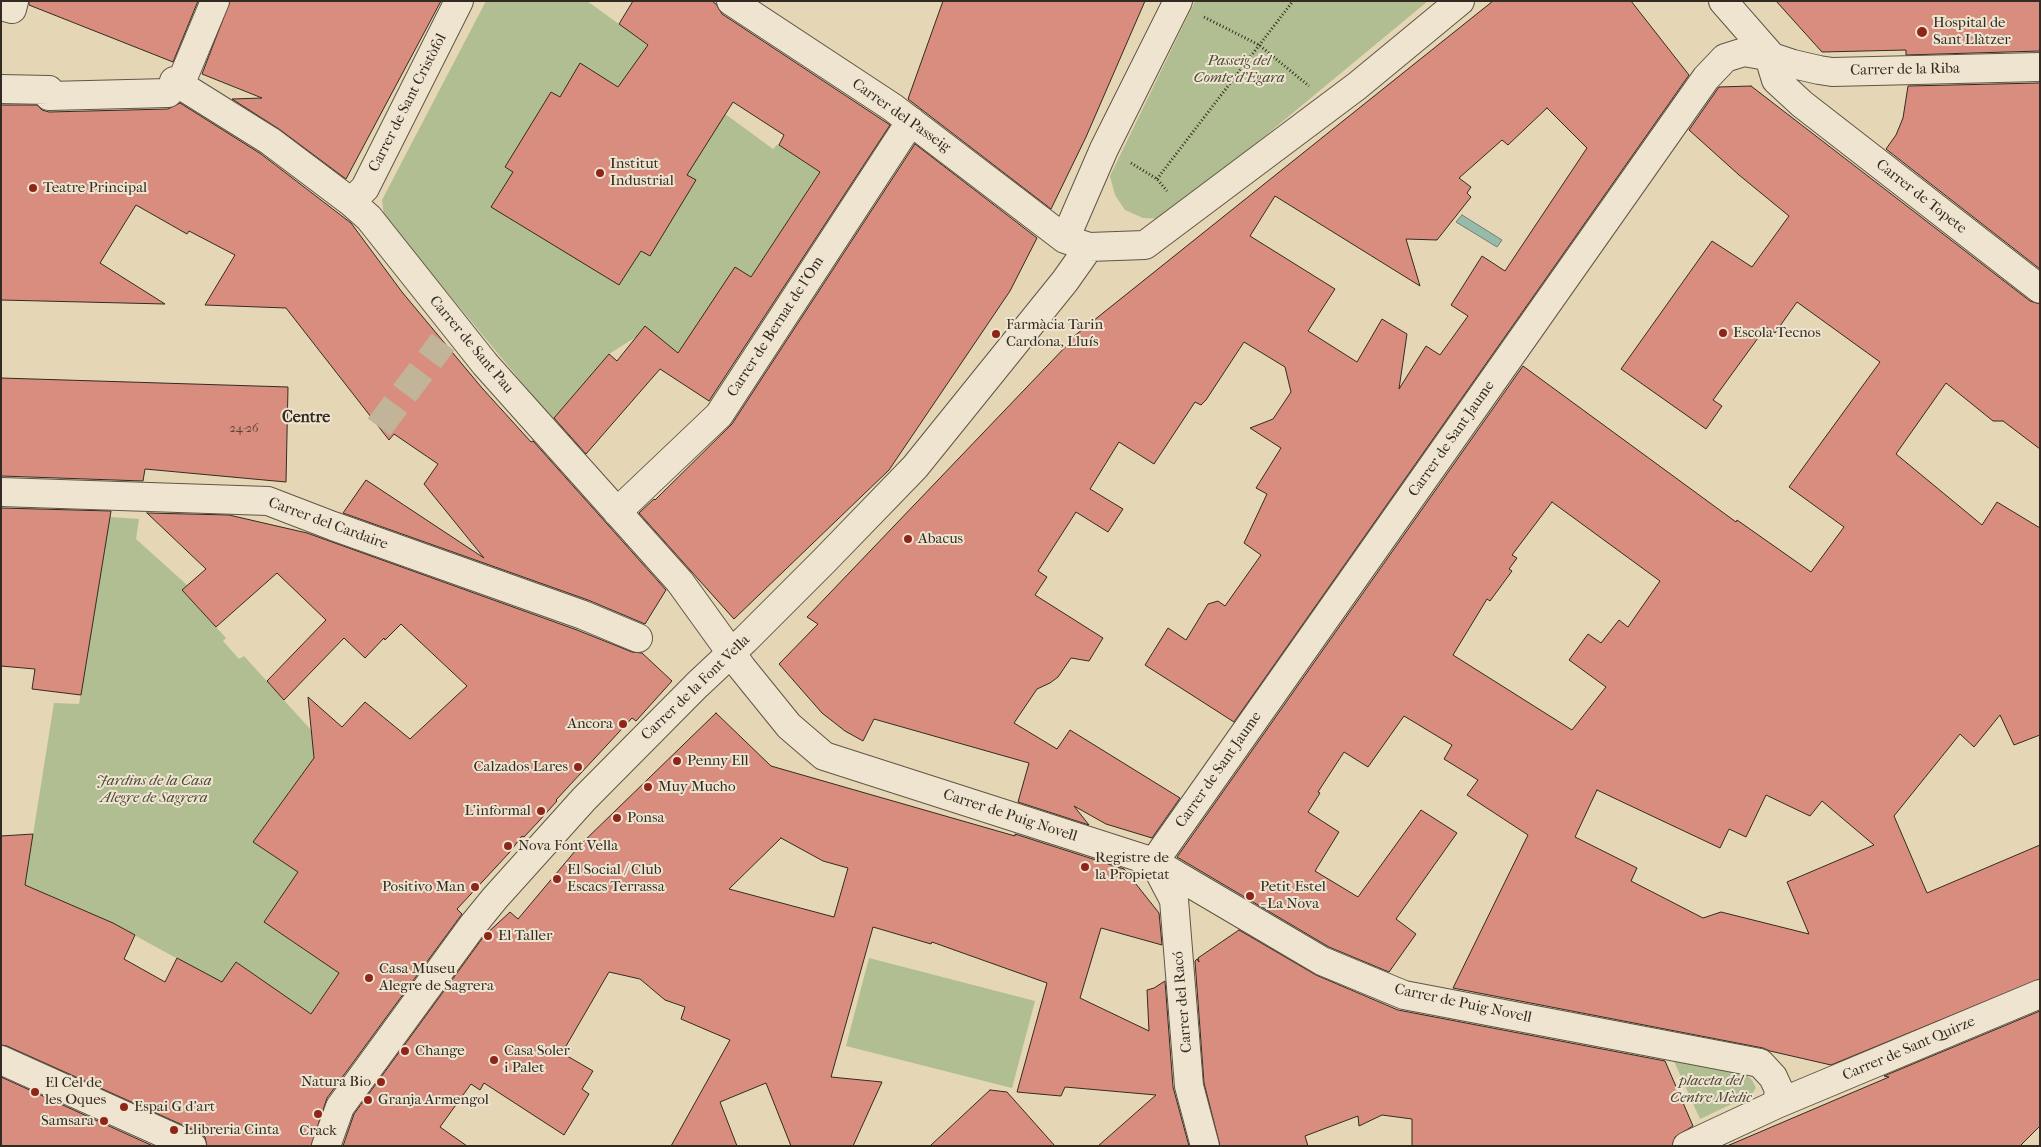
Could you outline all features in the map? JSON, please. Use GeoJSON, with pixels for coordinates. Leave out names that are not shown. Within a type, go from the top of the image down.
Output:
{"type":"FeatureCollection","features":[{"type":"Feature","properties":{"kind":"street"},"geometry":{"type":"LineString","coordinates":[[1,89],[49,90],[49,96],[168,93],[177,83],[216,1]]}},
{"type":"Feature","properties":{"kind":"street","name":"Carrer de Sant Cristòfol"},"geometry":{"type":"LineString","coordinates":[[351,202],[365,188],[460,1]]}},
{"type":"Feature","properties":{"kind":"street","name":"Carrer del Passeig"},"geometry":{"type":"LineString","coordinates":[[731,1],[911,121],[1077,243]]}},
{"type":"Feature","properties":{"kind":"street"},"geometry":{"type":"LineString","coordinates":[[1188,8],[1104,149],[1077,243],[1145,244],[1357,86],[1460,1]]}},
{"type":"Feature","properties":{"kind":"street"},"geometry":{"type":"LineString","coordinates":[[1723,1],[1772,57]]}},
{"type":"Feature","properties":{"kind":"street","name":"Carrer de Sant Jaume"},"geometry":{"type":"LineString","coordinates":[[1154,862],[1706,78],[1725,58],[1744,52],[1772,57]]}},
{"type":"Feature","properties":{"kind":"street","name":"Carrer de la Riba"},"geometry":{"type":"LineString","coordinates":[[1772,57],[1793,64],[1832,72],[2040,66]]}},
{"type":"Feature","properties":{"kind":"street","name":"Carrer de Topete"},"geometry":{"type":"LineString","coordinates":[[1772,57],[1772,67],[1776,80],[1802,104],[2040,289]]}},
{"type":"Feature","properties":{"kind":"street"},"geometry":{"type":"LineString","coordinates":[[1802,104],[1819,70]]}},
{"type":"Feature","properties":{"kind":"street","name":"Carrer de Sant Pau"},"geometry":{"type":"LineString","coordinates":[[177,83],[270,141],[351,202],[369,218],[449,335],[617,512],[680,582],[731,652]]}},
{"type":"Feature","properties":{"kind":"street","name":"Carrer de Bernat de l'Om"},"geometry":{"type":"LineString","coordinates":[[617,512],[719,415],[911,121]]}},
{"type":"Feature","properties":{"kind":"street","name":"Carrer de la Font Vella"},"geometry":{"type":"LineString","coordinates":[[326,1146],[340,1107],[473,925],[584,799],[824,561],[915,467],[1059,289],[1077,243]]}},
{"type":"Feature","properties":{"kind":"street","name":"Carrer del Cardaire"},"geometry":{"type":"LineString","coordinates":[[1,492],[268,501],[583,615],[638,638]]}},
{"type":"Feature","properties":{"kind":"street","name":"Carrer de Puig Novell"},"geometry":{"type":"LineString","coordinates":[[731,652],[789,726],[824,756],[1154,862],[1322,961],[1404,995],[1760,1064],[1773,1077],[1779,1090],[1777,1104]]}},
{"type":"Feature","properties":{"kind":"street","name":"Carrer del Racó"},"geometry":{"type":"LineString","coordinates":[[1154,862],[1174,900],[1190,1086],[1205,1146]]}},
{"type":"Feature","properties":{"kind":"street","name":"Carrer de Sant Quirze"},"geometry":{"type":"LineString","coordinates":[[1688,1146],[1777,1104],[2040,994]]}},
{"type":"Feature","properties":{"kind":"street"},"geometry":{"type":"LineString","coordinates":[[1,1060],[192,1146]]}},
{"type":"Feature","properties":{"kind":"path"},"geometry":{"type":"LineString","coordinates":[[1157,180],[1293,1]]}},
{"type":"Feature","properties":{"kind":"path"},"geometry":{"type":"LineString","coordinates":[[1188,8],[1259,45],[1309,86]]}},
{"type":"Feature","properties":{"kind":"path"},"geometry":{"type":"LineString","coordinates":[[1127,161],[1157,180],[1171,196]]}},
{"type":"Feature","properties":{"kind":"green space"},"geometry":{"type":"Polygon","coordinates":[[[486,1],[587,1],[648,45],[698,94],[773,149],[778,144],[820,172],[751,277],[678,353],[636,337],[609,354],[553,420],[384,216],[382,200],[486,1]]]}},
{"type":"Feature","properties":{"kind":"green space","name":"Passeig del Comte d'Egara"},"geometry":{"type":"Polygon","coordinates":[[[1195,1],[1428,1],[1178,208],[1161,219],[1143,218],[1125,210],[1115,195],[1110,176],[1195,1]]]}},
{"type":"Feature","properties":{"kind":"green space","name":"Jardins de la Casa Alegre de Sagrera"},"geometry":{"type":"Polygon","coordinates":[[[110,517],[139,519],[136,539],[187,585],[182,590],[226,638],[223,641],[239,659],[244,656],[311,730],[314,758],[253,842],[298,872],[264,922],[339,973],[311,1014],[236,962],[222,983],[112,923],[25,885],[54,703],[79,704],[110,517]]]}},
{"type":"Feature","properties":{"kind":"green space"},"geometry":{"type":"Polygon","coordinates":[[[869,958],[1035,1001],[1012,1088],[846,1046],[869,958]]]}},
{"type":"Feature","properties":{"kind":"green space","name":"placeta del Centre Mèdic"},"geometry":{"type":"Polygon","coordinates":[[[1673,1059],[1742,1072],[1752,1080],[1756,1088],[1751,1095],[1700,1119],[1673,1059]]]}},
{"type":"Feature","properties":{"kind":"shaded area"},"geometry":{"type":"Polygon","coordinates":[[[1462,215],[1502,240],[1497,247],[1456,222],[1462,215]]]}},
{"type":"Feature","properties":{"kind":"building"},"geometry":{"type":"Polygon","coordinates":[[[29,1],[198,1],[173,62],[29,5],[29,1]]]}},
{"type":"Feature","properties":{"kind":"building"},"geometry":{"type":"Polygon","coordinates":[[[230,1],[441,1],[346,179],[279,129],[232,99],[262,98],[202,74],[230,1]]]}},
{"type":"Feature","properties":{"kind":"building"},"geometry":{"type":"Polygon","coordinates":[[[633,1],[712,1],[722,14],[890,125],[709,401],[660,369],[586,454],[554,418],[609,354],[617,361],[645,326],[678,353],[735,267],[751,277],[820,172],[779,145],[784,135],[733,102],[687,175],[696,180],[650,256],[641,251],[619,285],[491,207],[513,172],[505,167],[551,92],[560,97],[580,63],[618,87],[648,45],[619,24],[633,1]]]}},
{"type":"Feature","properties":{"kind":"building"},"geometry":{"type":"Polygon","coordinates":[[[943,1],[1145,1],[1086,137],[1051,209],[908,99],[943,1]]]}},
{"type":"Feature","properties":{"kind":"building"},"geometry":{"type":"Polygon","coordinates":[[[1493,1],[1631,1],[1689,75],[1234,722],[1145,665],[1168,628],[1186,640],[1208,604],[1218,601],[1225,606],[1261,555],[1244,543],[1267,494],[1256,488],[1281,448],[1250,428],[1273,419],[1291,392],[1285,367],[1244,342],[1206,400],[1201,405],[1195,402],[1154,464],[1119,442],[1090,489],[1123,509],[1108,532],[1076,512],[1038,571],[1047,577],[1035,595],[1103,638],[1089,661],[1071,658],[1058,677],[1037,689],[1014,723],[1057,749],[1070,730],[1180,798],[1152,838],[1106,824],[1074,806],[1089,825],[1018,802],[1029,763],[874,719],[863,741],[845,731],[822,713],[779,664],[818,624],[807,617],[1070,342],[1068,341],[1493,1]],[[1547,108],[1508,145],[1502,140],[1459,178],[1471,187],[1467,193],[1471,197],[1437,240],[1406,239],[1420,286],[1275,196],[1250,236],[1335,289],[1308,331],[1357,362],[1382,319],[1407,334],[1399,389],[1426,346],[1440,355],[1468,316],[1451,305],[1482,256],[1505,271],[1587,148],[1547,108]]]}},
{"type":"Feature","properties":{"kind":"building","name":"Hospital de Sant Llàtzer"},"geometry":{"type":"Polygon","coordinates":[[[1776,1],[2040,1],[2040,51],[1906,55],[1906,50],[1822,52],[1776,1]]]}},
{"type":"Feature","properties":{"kind":"building"},"geometry":{"type":"Polygon","coordinates":[[[2040,83],[2040,269],[1886,149],[1896,135],[1903,118],[1908,86],[2040,83]]]}},
{"type":"Feature","properties":{"kind":"building"},"geometry":{"type":"Polygon","coordinates":[[[1751,86],[2030,301],[2040,304],[2040,449],[2003,421],[1993,421],[1946,383],[1896,454],[1982,525],[1997,502],[2040,528],[2040,735],[2014,745],[2000,715],[1974,747],[1960,734],[1894,816],[1927,893],[2040,845],[2040,979],[1831,1065],[1763,1048],[1453,988],[1528,835],[1467,795],[1478,780],[1444,759],[1452,745],[1404,716],[1368,767],[1344,752],[1318,792],[1320,793],[1308,812],[1339,832],[1315,871],[1358,897],[1421,810],[1457,833],[1396,919],[1416,934],[1389,972],[1329,947],[1177,857],[1523,366],[1736,522],[1737,520],[1811,572],[1844,527],[1789,487],[1880,362],[1797,302],[1775,333],[1766,327],[1713,400],[1722,406],[1706,429],[1621,369],[1712,241],[1752,267],[1789,216],[1739,175],[1689,130],[1719,87],[1751,86]],[[1552,502],[1512,555],[1517,558],[1509,569],[1512,571],[1490,601],[1487,599],[1453,655],[1572,730],[1606,687],[1569,660],[1588,634],[1601,643],[1619,620],[1628,627],[1660,581],[1552,502]],[[1597,790],[1575,837],[1637,868],[1631,881],[1703,918],[1721,912],[1809,934],[1787,882],[1874,845],[1822,801],[1810,816],[1766,795],[1746,837],[1729,829],[1720,848],[1597,790]]]}},
{"type":"Feature","properties":{"kind":"building"},"geometry":{"type":"Polygon","coordinates":[[[180,103],[261,154],[351,223],[402,292],[482,388],[531,442],[533,441],[666,590],[645,624],[588,600],[343,513],[366,480],[484,558],[424,484],[438,464],[394,434],[389,440],[286,308],[205,305],[235,255],[189,231],[187,234],[136,205],[100,263],[165,304],[1,300],[1,105],[37,105],[42,110],[49,112],[168,109],[180,103]]]}},
{"type":"Feature","properties":{"kind":"building"},"geometry":{"type":"Polygon","coordinates":[[[915,144],[1037,238],[1010,291],[889,470],[734,619],[639,513],[655,500],[732,424],[915,144]]]}},
{"type":"Feature","properties":{"kind":"building"},"geometry":{"type":"Polygon","coordinates":[[[1,378],[288,387],[286,482],[145,469],[143,481],[1,476],[1,378]]]}},
{"type":"Feature","properties":{"kind":"building"},"geometry":{"type":"Polygon","coordinates":[[[1,508],[111,511],[81,695],[32,689],[35,669],[1,666],[1,508]]]}},
{"type":"Feature","properties":{"kind":"building"},"geometry":{"type":"Polygon","coordinates":[[[147,513],[229,515],[307,533],[577,630],[632,652],[642,653],[672,681],[636,721],[632,718],[457,909],[462,914],[327,1098],[311,1146],[207,1146],[205,1137],[198,1132],[7,1046],[1,1045],[1,836],[33,834],[25,885],[113,923],[135,935],[124,959],[165,982],[177,958],[222,982],[236,962],[311,1014],[339,973],[264,922],[298,872],[253,842],[314,758],[308,697],[342,727],[365,702],[410,739],[467,686],[401,624],[365,658],[344,638],[284,700],[267,681],[326,620],[277,573],[216,627],[182,590],[206,569],[147,513]]]}},
{"type":"Feature","properties":{"kind":"building"},"geometry":{"type":"Polygon","coordinates":[[[716,713],[771,766],[1015,836],[1015,834],[1124,869],[1159,913],[1162,945],[1101,928],[1080,998],[1149,1031],[1147,990],[1165,981],[1173,1087],[1189,1146],[1098,1146],[1156,1095],[1065,1087],[1061,1096],[1017,1092],[1047,983],[932,942],[931,944],[873,927],[831,1077],[882,1082],[853,1146],[791,1146],[766,1083],[720,1102],[737,1146],[671,1146],[730,1040],[681,1019],[685,1007],[665,1000],[640,979],[609,972],[562,1053],[593,1071],[582,1089],[589,1094],[564,1135],[484,1083],[480,1090],[471,1084],[440,1127],[467,1146],[343,1146],[354,1114],[484,936],[510,912],[518,919],[581,844],[716,713]],[[781,838],[729,889],[834,917],[848,868],[823,861],[781,838]]]}},
{"type":"Feature","properties":{"kind":"building"},"geometry":{"type":"Polygon","coordinates":[[[1239,930],[1316,975],[1398,1010],[1665,1061],[1693,1126],[1675,1137],[1672,1146],[1412,1146],[1412,1119],[1382,1115],[1359,1126],[1358,1116],[1305,1136],[1308,1146],[1220,1146],[1204,1083],[1195,961],[1197,959],[1199,962],[1198,958],[1239,930]]]}},
{"type":"Feature","properties":{"kind":"building"},"geometry":{"type":"Polygon","coordinates":[[[2040,1011],[2040,1126],[2020,1146],[1727,1146],[1889,1077],[1884,1076],[2040,1011]]]}},
{"type":"Feature","properties":{"kind":"building"},"geometry":{"type":"Polygon","coordinates":[[[1,1077],[153,1146],[1,1146],[1,1077]]]}},
{"type":"Feature","properties":{"kind":"building"},"geometry":{"type":"Polygon","coordinates":[[[990,1090],[1007,1092],[1055,1146],[930,1146],[990,1090]]]}},
{"type":"Feature","properties":{"kind":"tunnel"},"geometry":{"type":"LineString","coordinates":[[379,427],[443,342]]}},
{"type":"Feature","properties":{"kind":"place","name":"Hospital de Sant Llàtzer"},"geometry":{"type":"Point","coordinates":[1922,32]}},
{"type":"Feature","properties":{"kind":"place","name":"Institut Industrial"},"geometry":{"type":"Point","coordinates":[600,173]}},
{"type":"Feature","properties":{"kind":"place","name":"Teatre Principal"},"geometry":{"type":"Point","coordinates":[33,188]}},
{"type":"Feature","properties":{"kind":"place","name":"Escola Tecnos"},"geometry":{"type":"Point","coordinates":[1723,333]}},
{"type":"Feature","properties":{"kind":"place","name":"Farmàcia Tarin Cardona, Lluís"},"geometry":{"type":"Point","coordinates":[996,334]}},
{"type":"Feature","properties":{"kind":"place","name":"Abacus"},"geometry":{"type":"Point","coordinates":[908,539]}},
{"type":"Feature","properties":{"kind":"place","name":"Ancora"},"geometry":{"type":"Point","coordinates":[623,724]}},
{"type":"Feature","properties":{"kind":"place","name":"Penny Ell"},"geometry":{"type":"Point","coordinates":[677,761]}},
{"type":"Feature","properties":{"kind":"place","name":"Calzados Lares"},"geometry":{"type":"Point","coordinates":[578,767]}},
{"type":"Feature","properties":{"kind":"place","name":"Muy Mucho"},"geometry":{"type":"Point","coordinates":[648,787]}},
{"type":"Feature","properties":{"kind":"place","name":"L'informal"},"geometry":{"type":"Point","coordinates":[541,811]}},
{"type":"Feature","properties":{"kind":"place","name":"Ponsa"},"geometry":{"type":"Point","coordinates":[617,818]}},
{"type":"Feature","properties":{"kind":"place","name":"Nova Font Vella"},"geometry":{"type":"Point","coordinates":[508,846]}},
{"type":"Feature","properties":{"kind":"place","name":"Registre de la Propietat"},"geometry":{"type":"Point","coordinates":[1085,867]}},
{"type":"Feature","properties":{"kind":"place","name":"El Social / Club Escacs Terrassa"},"geometry":{"type":"Point","coordinates":[557,879]}},
{"type":"Feature","properties":{"kind":"place","name":"Positivo Man"},"geometry":{"type":"Point","coordinates":[475,887]}},
{"type":"Feature","properties":{"kind":"place","name":"Petit Estel - La Nova"},"geometry":{"type":"Point","coordinates":[1250,896]}},
{"type":"Feature","properties":{"kind":"place","name":"El Taller"},"geometry":{"type":"Point","coordinates":[488,936]}},
{"type":"Feature","properties":{"kind":"place","name":"Casa Museu Alegre de Sagrera"},"geometry":{"type":"Point","coordinates":[369,978]}},
{"type":"Feature","properties":{"kind":"place","name":"Change"},"geometry":{"type":"Point","coordinates":[405,1051]}},
{"type":"Feature","properties":{"kind":"place","name":"Casa Soler i Palet"},"geometry":{"type":"Point","coordinates":[494,1060]}},
{"type":"Feature","properties":{"kind":"place","name":"Natura Bio"},"geometry":{"type":"Point","coordinates":[381,1082]}},
{"type":"Feature","properties":{"kind":"place","name":"El Cel de les Oques"},"geometry":{"type":"Point","coordinates":[35,1092]}},
{"type":"Feature","properties":{"kind":"place","name":"Granja Armengol"},"geometry":{"type":"Point","coordinates":[368,1100]}},
{"type":"Feature","properties":{"kind":"place","name":"Espai G d'art"},"geometry":{"type":"Point","coordinates":[124,1107]}},
{"type":"Feature","properties":{"kind":"place","name":"Crack"},"geometry":{"type":"Point","coordinates":[318,1114]}},
{"type":"Feature","properties":{"kind":"place","name":"Samsara"},"geometry":{"type":"Point","coordinates":[104,1121]}},
{"type":"Feature","properties":{"kind":"place","name":"Llibreria Cinta"},"geometry":{"type":"Point","coordinates":[174,1130]}},
{"type":"Feature","properties":{"kind":"district","name":"Centre"},"geometry":{"type":"Point","coordinates":[306,418]}}]}
